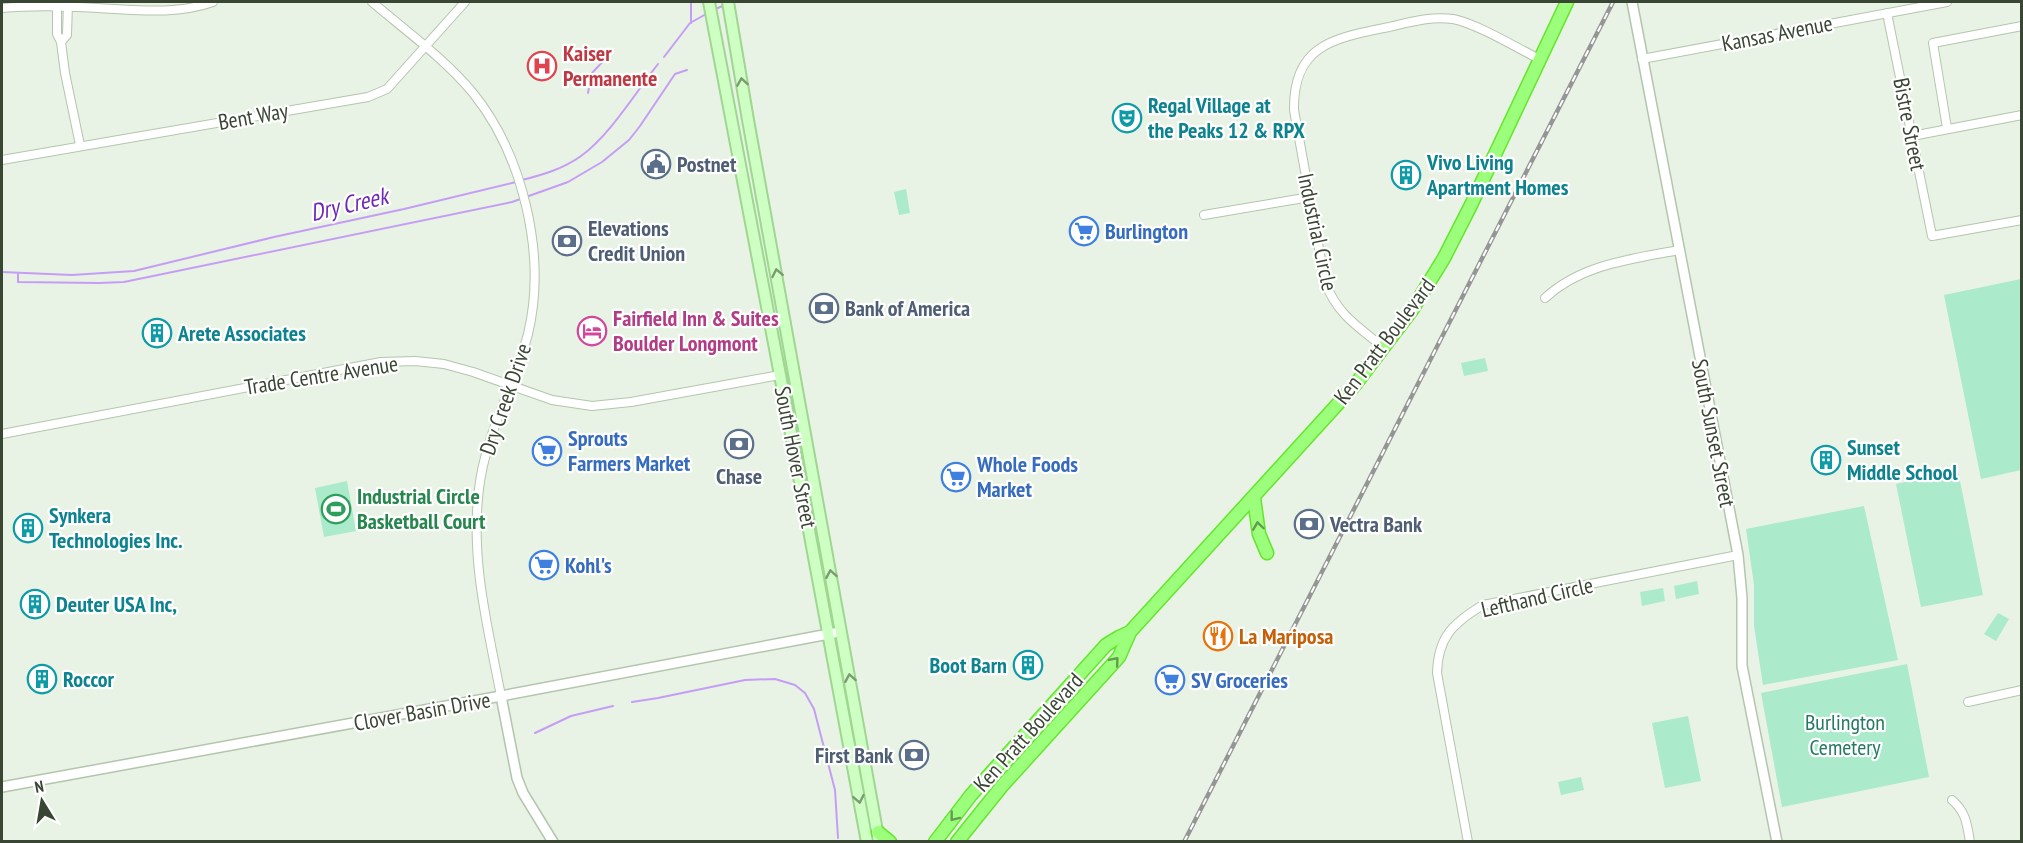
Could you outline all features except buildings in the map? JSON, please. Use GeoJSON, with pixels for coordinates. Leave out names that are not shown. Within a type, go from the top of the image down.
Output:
{"type":"FeatureCollection","features":[{"type":"Feature","properties":{"kind":"highway","name":"Ken Pratt Boulevard"},"geometry":{"type":"LineString","coordinates":[[957,842],[1002,786],[1119,657],[1130,632],[1355,385],[1412,310],[1444,258],[1567,2]]}},
{"type":"Feature","properties":{"kind":"highway"},"geometry":{"type":"LineString","coordinates":[[1254,498],[1259,534],[1267,553]]}},
{"type":"Feature","properties":{"kind":"highway","name":"Ken Pratt Boulevard"},"geometry":{"type":"LineString","coordinates":[[934,841],[971,795],[1106,645],[1130,632]]}},
{"type":"Feature","properties":{"kind":"highway"},"geometry":{"type":"LineString","coordinates":[[878,837],[891,842]]}},
{"type":"Feature","properties":{"kind":"main road","name":"South Hover Street"},"geometry":{"type":"LineString","coordinates":[[728,2],[878,837]]}},
{"type":"Feature","properties":{"kind":"main road","name":"South Hover Street"},"geometry":{"type":"LineString","coordinates":[[709,5],[867,842]]}},
{"type":"Feature","properties":{"kind":"main road"},"geometry":{"type":"LineString","coordinates":[[780,375],[795,372]]}},
{"type":"Feature","properties":{"kind":"street"},"geometry":{"type":"LineString","coordinates":[[2,8],[57,3],[164,11],[186,9],[213,2]]}},
{"type":"Feature","properties":{"kind":"street","name":"Dry Creek Drive"},"geometry":{"type":"LineString","coordinates":[[372,2],[425,46],[467,86],[480,102],[497,130],[521,186],[532,242],[533,299],[528,333],[486,452],[476,518],[479,572],[517,778],[523,793],[553,842]]}},
{"type":"Feature","properties":{"kind":"street","name":"Bent Way"},"geometry":{"type":"LineString","coordinates":[[2,160],[368,97],[387,89],[465,2]]}},
{"type":"Feature","properties":{"kind":"street","name":"Kansas Avenue"},"geometry":{"type":"LineString","coordinates":[[1642,59],[1947,2]]}},
{"type":"Feature","properties":{"kind":"street"},"geometry":{"type":"LineString","coordinates":[[57,3],[57,34],[61,42],[80,146]]}},
{"type":"Feature","properties":{"kind":"street"},"geometry":{"type":"LineString","coordinates":[[61,42],[67,35],[68,4]]}},
{"type":"Feature","properties":{"kind":"street","name":"South Sunset Street"},"geometry":{"type":"LineString","coordinates":[[1633,4],[1738,555],[1742,598],[1742,666],[1778,842]]}},
{"type":"Feature","properties":{"kind":"street","name":"Bistre Street"},"geometry":{"type":"LineString","coordinates":[[1887,13],[1932,236],[2022,220]]}},
{"type":"Feature","properties":{"kind":"street","name":"Industrial Circle"},"geometry":{"type":"LineString","coordinates":[[1384,348],[1341,312],[1331,298],[1325,282],[1294,110],[1294,94],[1305,63],[1316,51],[1340,37],[1423,19],[1440,18],[1467,23],[1541,60]]}},
{"type":"Feature","properties":{"kind":"street"},"geometry":{"type":"LineString","coordinates":[[1947,128],[1933,43],[2022,26]]}},
{"type":"Feature","properties":{"kind":"street"},"geometry":{"type":"LineString","coordinates":[[1912,136],[2022,116]]}},
{"type":"Feature","properties":{"kind":"street"},"geometry":{"type":"LineString","coordinates":[[1204,215],[1310,197]]}},
{"type":"Feature","properties":{"kind":"street"},"geometry":{"type":"LineString","coordinates":[[1545,298],[1566,282],[1585,272],[1616,262],[1679,250]]}},
{"type":"Feature","properties":{"kind":"street","name":"Trade Centre Avenue"},"geometry":{"type":"LineString","coordinates":[[2,434],[381,362],[415,361],[444,364],[559,402],[584,405],[609,405],[780,375]]}},
{"type":"Feature","properties":{"kind":"street","name":"Lefthand Circle"},"geometry":{"type":"LineString","coordinates":[[1468,842],[1437,673],[1440,649],[1452,627],[1461,618],[1483,605],[1738,555]]}},
{"type":"Feature","properties":{"kind":"street","name":"Clover Basin Drive"},"geometry":{"type":"LineString","coordinates":[[2,787],[842,632]]}},
{"type":"Feature","properties":{"kind":"street"},"geometry":{"type":"LineString","coordinates":[[1968,702],[2022,690]]}},
{"type":"Feature","properties":{"kind":"street"},"geometry":{"type":"LineString","coordinates":[[1952,800],[1966,817],[1970,842]]}},
{"type":"Feature","properties":{"kind":"green space"},"geometry":{"type":"Polygon","coordinates":[[[906,189],[910,213],[899,215],[894,192],[906,189]]]}},
{"type":"Feature","properties":{"kind":"green space"},"geometry":{"type":"Polygon","coordinates":[[[2021,279],[2021,470],[1981,479],[1944,295],[2021,279]]]}},
{"type":"Feature","properties":{"kind":"green space"},"geometry":{"type":"Polygon","coordinates":[[[1485,358],[1488,371],[1464,376],[1461,363],[1485,358]]]}},
{"type":"Feature","properties":{"kind":"green space"},"geometry":{"type":"Polygon","coordinates":[[[1958,471],[1983,595],[1921,607],[1896,484],[1958,471]]]}},
{"type":"Feature","properties":{"kind":"green space","name":"Industrial Circle Basketball Court"},"geometry":{"type":"Polygon","coordinates":[[[347,481],[356,531],[324,537],[315,488],[347,481]]]}},
{"type":"Feature","properties":{"kind":"green space"},"geometry":{"type":"Polygon","coordinates":[[[1864,506],[1898,660],[1763,685],[1754,626],[1754,585],[1746,529],[1864,506]]]}},
{"type":"Feature","properties":{"kind":"green space"},"geometry":{"type":"Polygon","coordinates":[[[1697,581],[1699,594],[1676,599],[1674,586],[1697,581]]]}},
{"type":"Feature","properties":{"kind":"green space"},"geometry":{"type":"Polygon","coordinates":[[[1663,588],[1665,601],[1642,606],[1640,592],[1663,588]]]}},
{"type":"Feature","properties":{"kind":"green space"},"geometry":{"type":"Polygon","coordinates":[[[1998,613],[2009,619],[1996,641],[1984,634],[1998,613]]]}},
{"type":"Feature","properties":{"kind":"green space","name":"Burlington Cemetery"},"geometry":{"type":"Polygon","coordinates":[[[1907,664],[1929,777],[1782,807],[1761,693],[1907,664]]]}},
{"type":"Feature","properties":{"kind":"green space"},"geometry":{"type":"Polygon","coordinates":[[[1688,716],[1701,781],[1665,788],[1652,723],[1688,716]]]}},
{"type":"Feature","properties":{"kind":"green space"},"geometry":{"type":"Polygon","coordinates":[[[1581,777],[1584,790],[1561,795],[1558,782],[1581,777]]]}},
{"type":"Feature","properties":{"kind":"waterway"},"geometry":{"type":"LineString","coordinates":[[691,2],[691,23]]}},
{"type":"Feature","properties":{"kind":"waterway","name":"Dry Creek"},"geometry":{"type":"LineString","coordinates":[[713,10],[725,5]]}},
{"type":"Feature","properties":{"kind":"waterway","name":"Dry Creek"},"geometry":{"type":"LineString","coordinates":[[664,57],[690,23],[708,13]]}},
{"type":"Feature","properties":{"kind":"waterway"},"geometry":{"type":"LineString","coordinates":[[588,93],[592,73],[608,56]]}},
{"type":"Feature","properties":{"kind":"waterway","name":"Dry Creek"},"geometry":{"type":"LineString","coordinates":[[522,180],[560,168],[574,161],[592,147],[612,125],[658,64]]}},
{"type":"Feature","properties":{"kind":"waterway"},"geometry":{"type":"LineString","coordinates":[[18,273],[18,282],[124,282],[512,202],[568,182],[602,162],[629,140],[675,74],[687,70]]}},
{"type":"Feature","properties":{"kind":"waterway","name":"Dry Creek"},"geometry":{"type":"LineString","coordinates":[[2,272],[72,275],[134,271],[516,182]]}},
{"type":"Feature","properties":{"kind":"waterway"},"geometry":{"type":"LineString","coordinates":[[632,702],[745,680],[775,679],[795,685],[805,693],[814,709],[835,790],[838,838]]}},
{"type":"Feature","properties":{"kind":"waterway"},"geometry":{"type":"LineString","coordinates":[[535,733],[571,716],[613,706]]}},
{"type":"Feature","properties":{"kind":"railway"},"geometry":{"type":"LineString","coordinates":[[1184,842],[1613,2]]}},
{"type":"Feature","properties":{"kind":"place","name":"Kaiser Permanente"},"geometry":{"type":"Point","coordinates":[542,66]}},
{"type":"Feature","properties":{"kind":"place","name":"Regal Village at the Peaks 12 & RPX"},"geometry":{"type":"Point","coordinates":[1127,118]}},
{"type":"Feature","properties":{"kind":"place","name":"Postnet"},"geometry":{"type":"Point","coordinates":[656,164]}},
{"type":"Feature","properties":{"kind":"place","name":"Vivo Living Apartment Homes"},"geometry":{"type":"Point","coordinates":[1406,175]}},
{"type":"Feature","properties":{"kind":"place","name":"Burlington"},"geometry":{"type":"Point","coordinates":[1084,231]}},
{"type":"Feature","properties":{"kind":"place","name":"Elevations Credit Union"},"geometry":{"type":"Point","coordinates":[567,241]}},
{"type":"Feature","properties":{"kind":"place","name":"Bank of America"},"geometry":{"type":"Point","coordinates":[824,308]}},
{"type":"Feature","properties":{"kind":"place","name":"Fairfield Inn & Suites Boulder Longmont"},"geometry":{"type":"Point","coordinates":[592,331]}},
{"type":"Feature","properties":{"kind":"place","name":"Arete Associates"},"geometry":{"type":"Point","coordinates":[157,333]}},
{"type":"Feature","properties":{"kind":"place","name":"Chase"},"geometry":{"type":"Point","coordinates":[739,444]}},
{"type":"Feature","properties":{"kind":"place","name":"Sprouts Farmers Market"},"geometry":{"type":"Point","coordinates":[547,451]}},
{"type":"Feature","properties":{"kind":"place","name":"Sunset Middle School"},"geometry":{"type":"Point","coordinates":[1826,460]}},
{"type":"Feature","properties":{"kind":"place","name":"Whole Foods Market"},"geometry":{"type":"Point","coordinates":[956,477]}},
{"type":"Feature","properties":{"kind":"place","name":"Industrial Circle Basketball Court"},"geometry":{"type":"Point","coordinates":[336,509]}},
{"type":"Feature","properties":{"kind":"place","name":"Vectra Bank"},"geometry":{"type":"Point","coordinates":[1309,524]}},
{"type":"Feature","properties":{"kind":"place","name":"Synkera Technologies Inc."},"geometry":{"type":"Point","coordinates":[28,528]}},
{"type":"Feature","properties":{"kind":"place","name":"Kohl's"},"geometry":{"type":"Point","coordinates":[544,565]}},
{"type":"Feature","properties":{"kind":"place","name":"Deuter USA Inc,"},"geometry":{"type":"Point","coordinates":[35,604]}},
{"type":"Feature","properties":{"kind":"place","name":"La Mariposa"},"geometry":{"type":"Point","coordinates":[1218,636]}},
{"type":"Feature","properties":{"kind":"place","name":"Boot Barn"},"geometry":{"type":"Point","coordinates":[1028,665]}},
{"type":"Feature","properties":{"kind":"place","name":"Roccor"},"geometry":{"type":"Point","coordinates":[42,679]}},
{"type":"Feature","properties":{"kind":"place","name":"SV Groceries"},"geometry":{"type":"Point","coordinates":[1170,680]}},
{"type":"Feature","properties":{"kind":"place","name":"First Bank"},"geometry":{"type":"Point","coordinates":[914,755]}}]}
